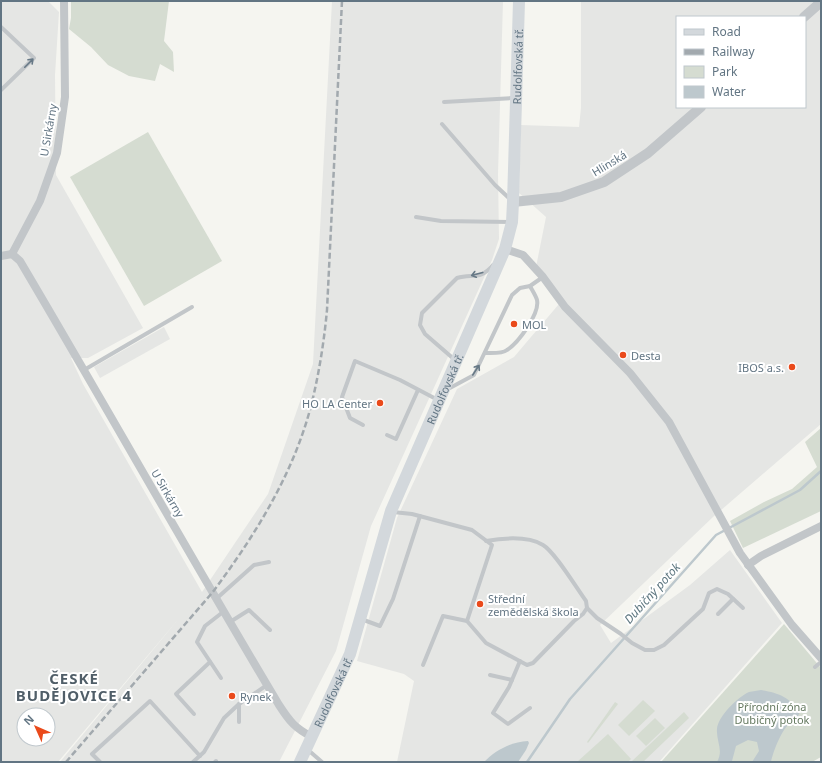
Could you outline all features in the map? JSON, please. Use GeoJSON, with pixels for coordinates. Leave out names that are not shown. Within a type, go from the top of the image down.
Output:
{"type":"FeatureCollection","features":[{"type":"Feature","properties":{"kind":"main road","name":"Rudolfovská tř."},"geometry":{"type":"LineString","coordinates":[[300,762],[350,654],[391,511],[506,249],[512,222],[520,1]]}},
{"type":"Feature","properties":{"kind":"street","name":"U Sirkárny"},"geometry":{"type":"LineString","coordinates":[[64,1],[65,97],[57,153],[40,200],[12,254],[20,261],[223,612],[267,684],[297,729],[312,737]]}},
{"type":"Feature","properties":{"kind":"street"},"geometry":{"type":"LineString","coordinates":[[805,16],[821,2]]}},
{"type":"Feature","properties":{"kind":"street","name":"Hlinská"},"geometry":{"type":"LineString","coordinates":[[513,202],[561,197],[604,182],[648,153],[700,108]]}},
{"type":"Feature","properties":{"kind":"street"},"geometry":{"type":"LineString","coordinates":[[506,249],[523,255],[543,277],[565,307],[630,373],[669,422],[740,553],[792,625],[821,658]]}},
{"type":"Feature","properties":{"kind":"street"},"geometry":{"type":"LineString","coordinates":[[1,256],[12,254]]}},
{"type":"Feature","properties":{"kind":"street"},"geometry":{"type":"LineString","coordinates":[[748,565],[761,556],[821,526]]}},
{"type":"Feature","properties":{"kind":"lane"},"geometry":{"type":"LineString","coordinates":[[1,27],[34,58],[1,90]]}},
{"type":"Feature","properties":{"kind":"lane"},"geometry":{"type":"LineString","coordinates":[[444,102],[516,98]]}},
{"type":"Feature","properties":{"kind":"lane"},"geometry":{"type":"LineString","coordinates":[[442,124],[495,185],[513,202]]}},
{"type":"Feature","properties":{"kind":"lane"},"geometry":{"type":"LineString","coordinates":[[416,217],[441,221],[512,222]]}},
{"type":"Feature","properties":{"kind":"lane"},"geometry":{"type":"LineString","coordinates":[[457,362],[425,334],[420,325],[422,313],[457,278],[462,276],[478,276],[489,270],[506,249]]}},
{"type":"Feature","properties":{"kind":"lane"},"geometry":{"type":"LineString","coordinates":[[363,425],[350,418],[342,397],[355,362],[400,380],[418,390],[442,396],[474,375],[512,295],[520,288],[530,286],[543,277]]}},
{"type":"Feature","properties":{"kind":"lane"},"geometry":{"type":"LineString","coordinates":[[485,353],[506,351],[523,335],[530,324],[536,308],[537,300],[530,286]]}},
{"type":"Feature","properties":{"kind":"lane"},"geometry":{"type":"LineString","coordinates":[[84,370],[192,307]]}},
{"type":"Feature","properties":{"kind":"lane"},"geometry":{"type":"LineString","coordinates":[[387,435],[396,439],[418,390]]}},
{"type":"Feature","properties":{"kind":"lane"},"geometry":{"type":"LineString","coordinates":[[391,511],[420,516],[472,530],[492,545],[467,621]]}},
{"type":"Feature","properties":{"kind":"lane"},"geometry":{"type":"LineString","coordinates":[[360,618],[380,626],[393,599],[420,516]]}},
{"type":"Feature","properties":{"kind":"lane"},"geometry":{"type":"LineString","coordinates":[[486,541],[506,537],[536,542],[545,546],[552,553],[586,601],[587,608],[597,618],[645,650],[654,650],[664,645],[703,609],[709,593],[717,589],[728,594],[743,608]]}},
{"type":"Feature","properties":{"kind":"lane"},"geometry":{"type":"LineString","coordinates":[[216,599],[254,564],[268,562]]}},
{"type":"Feature","properties":{"kind":"lane"},"geometry":{"type":"LineString","coordinates":[[718,614],[733,599]]}},
{"type":"Feature","properties":{"kind":"lane"},"geometry":{"type":"LineString","coordinates":[[423,665],[443,616],[467,621],[486,643],[527,665],[533,663],[574,621],[583,614],[587,608]]}},
{"type":"Feature","properties":{"kind":"lane"},"geometry":{"type":"LineString","coordinates":[[229,622],[248,610],[270,630]]}},
{"type":"Feature","properties":{"kind":"lane"},"geometry":{"type":"LineString","coordinates":[[221,678],[197,642],[205,626],[223,612]]}},
{"type":"Feature","properties":{"kind":"lane"},"geometry":{"type":"LineString","coordinates":[[520,661],[509,688],[493,713],[508,724],[530,708]]}},
{"type":"Feature","properties":{"kind":"lane"},"geometry":{"type":"LineString","coordinates":[[194,714],[176,694],[210,662]]}},
{"type":"Feature","properties":{"kind":"lane"},"geometry":{"type":"LineString","coordinates":[[815,667],[821,662]]}},
{"type":"Feature","properties":{"kind":"lane"},"geometry":{"type":"LineString","coordinates":[[490,675],[512,680]]}},
{"type":"Feature","properties":{"kind":"lane"},"geometry":{"type":"LineString","coordinates":[[193,762],[204,752],[224,718],[239,704],[267,684]]}},
{"type":"Feature","properties":{"kind":"lane"},"geometry":{"type":"LineString","coordinates":[[100,762],[92,754],[150,701],[200,756]]}},
{"type":"Feature","properties":{"kind":"lane"},"geometry":{"type":"LineString","coordinates":[[238,722],[239,704]]}},
{"type":"Feature","properties":{"kind":"lane"},"geometry":{"type":"LineString","coordinates":[[307,749],[322,762]]}},
{"type":"Feature","properties":{"kind":"shaded area"},"geometry":{"type":"Polygon","coordinates":[[[1,1],[48,1],[59,12],[55,75],[56,175],[143,328],[88,358],[71,358],[83,384],[202,592],[268,494],[313,364],[332,1],[503,1],[498,174],[499,239],[492,260],[371,526],[336,651],[279,762],[60,762],[181,616],[58,762],[1,762],[1,1]]]}},
{"type":"Feature","properties":{"kind":"shaded area"},"geometry":{"type":"Polygon","coordinates":[[[581,1],[821,1],[821,424],[713,517],[600,625],[611,643],[690,585],[730,550],[782,623],[659,762],[397,762],[414,681],[404,674],[357,661],[397,518],[457,389],[514,357],[559,304],[536,267],[546,217],[519,193],[521,125],[579,127],[581,108],[581,1]]]}},
{"type":"Feature","properties":{"kind":"shaded area"},"geometry":{"type":"Polygon","coordinates":[[[164,327],[170,339],[100,378],[94,367],[164,327]]]}},
{"type":"Feature","properties":{"kind":"green space"},"geometry":{"type":"Polygon","coordinates":[[[71,1],[169,1],[164,41],[173,52],[174,72],[160,64],[155,81],[129,76],[108,65],[91,47],[69,29],[71,18],[71,1]]]}},
{"type":"Feature","properties":{"kind":"green space"},"geometry":{"type":"Polygon","coordinates":[[[148,132],[222,261],[144,306],[70,177],[148,132]]]}},
{"type":"Feature","properties":{"kind":"green space"},"geometry":{"type":"Polygon","coordinates":[[[821,428],[821,511],[743,548],[730,521],[764,502],[792,489],[817,467],[805,442],[821,428]]]}},
{"type":"Feature","properties":{"kind":"green space","name":"Přírodní zóna Dubičný potok"},"geometry":{"type":"Polygon","coordinates":[[[784,624],[821,668],[821,757],[812,762],[661,762],[784,624]]]}},
{"type":"Feature","properties":{"kind":"green space"},"geometry":{"type":"Polygon","coordinates":[[[643,700],[655,711],[629,736],[618,725],[643,700]]]}},
{"type":"Feature","properties":{"kind":"green space"},"geometry":{"type":"Polygon","coordinates":[[[615,702],[618,704],[588,743],[587,742],[615,702]]]}},
{"type":"Feature","properties":{"kind":"green space"},"geometry":{"type":"Polygon","coordinates":[[[684,712],[689,718],[643,762],[631,762],[684,712]]]}},
{"type":"Feature","properties":{"kind":"green space"},"geometry":{"type":"Polygon","coordinates":[[[655,718],[665,728],[646,746],[636,736],[655,718]]]}},
{"type":"Feature","properties":{"kind":"green space"},"geometry":{"type":"Polygon","coordinates":[[[608,734],[631,759],[628,762],[577,762],[608,734]]]}},
{"type":"Feature","properties":{"kind":"water"},"geometry":{"type":"Polygon","coordinates":[[[761,690],[783,696],[788,699],[800,712],[780,736],[771,762],[752,762],[759,751],[757,742],[748,740],[736,746],[732,761],[734,762],[717,762],[720,749],[717,729],[721,718],[734,702],[745,694],[761,690]]]}},
{"type":"Feature","properties":{"kind":"water"},"geometry":{"type":"Polygon","coordinates":[[[528,741],[529,743],[526,750],[518,762],[484,762],[504,747],[528,741]]]}},
{"type":"Feature","properties":{"kind":"waterway","name":"Dubičný potok"},"geometry":{"type":"LineString","coordinates":[[527,762],[570,699],[716,535],[800,490],[821,471]]}},
{"type":"Feature","properties":{"kind":"railway"},"geometry":{"type":"LineString","coordinates":[[66,762],[212,593],[228,572],[257,527],[283,481],[303,432],[311,406],[316,382],[323,346],[327,310],[342,1]]}},
{"type":"Feature","properties":{"kind":"place","name":"MOL"},"geometry":{"type":"Point","coordinates":[514,324]}},
{"type":"Feature","properties":{"kind":"place","name":"Desta"},"geometry":{"type":"Point","coordinates":[623,355]}},
{"type":"Feature","properties":{"kind":"place","name":"IBOS a.s."},"geometry":{"type":"Point","coordinates":[792,367]}},
{"type":"Feature","properties":{"kind":"place","name":"HO LA Center"},"geometry":{"type":"Point","coordinates":[380,403]}},
{"type":"Feature","properties":{"kind":"place","name":"Střední zemědělská škola"},"geometry":{"type":"Point","coordinates":[480,604]}},
{"type":"Feature","properties":{"kind":"place","name":"Rynek"},"geometry":{"type":"Point","coordinates":[232,696]}},
{"type":"Feature","properties":{"kind":"district","name":"ČESKÉ BUDĚJOVICE 4"},"geometry":{"type":"Point","coordinates":[74,686]}}]}
